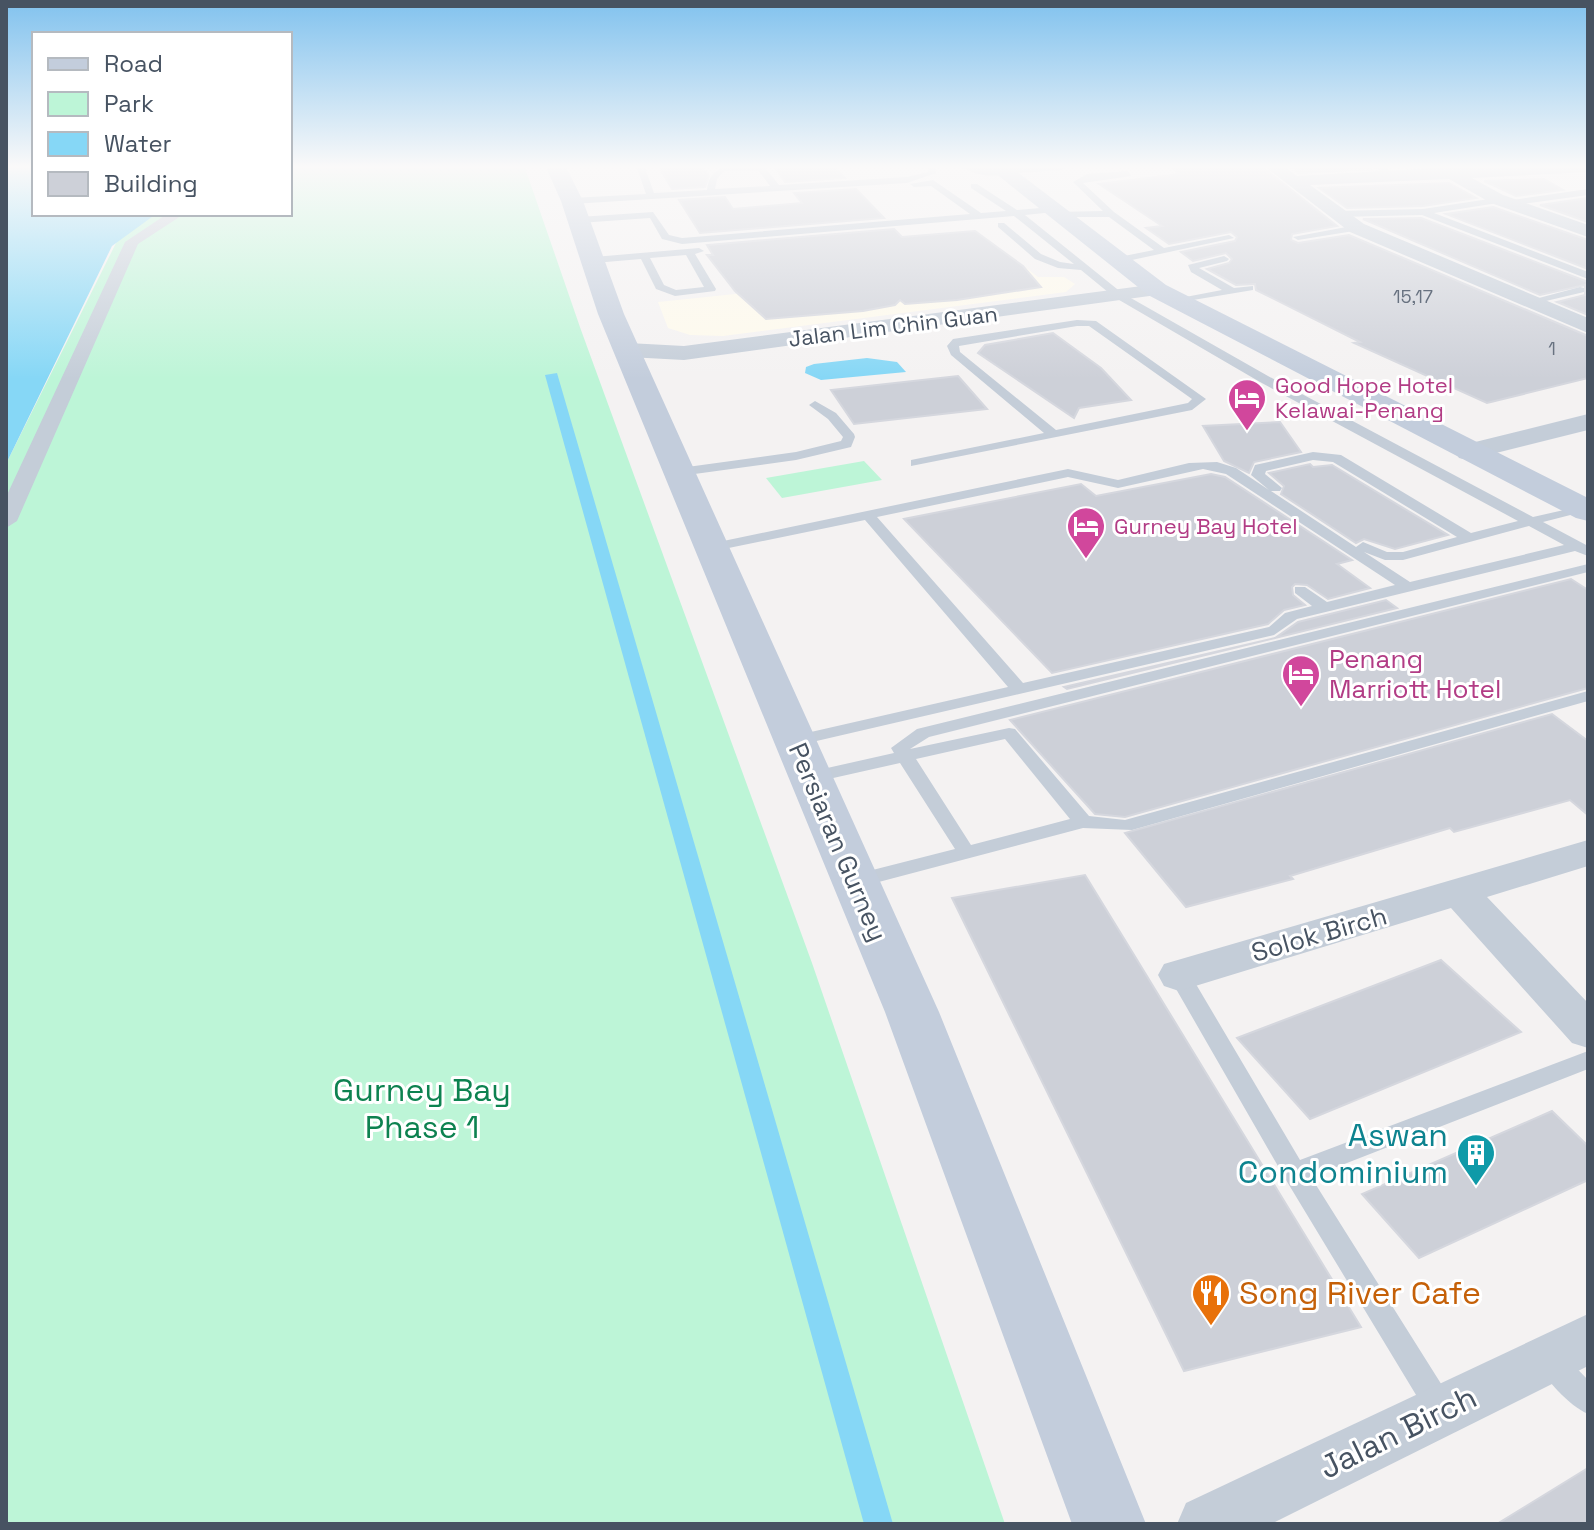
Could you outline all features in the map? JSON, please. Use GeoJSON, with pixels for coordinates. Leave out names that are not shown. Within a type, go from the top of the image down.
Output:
{"type":"FeatureCollection","features":[{"type":"Feature","properties":{"kind":"main road","name":"Persiaran Gurney"},"geometry":{"type":"LineString","coordinates":[[584,236],[611,314],[912,1012],[1109,1524]]}},
{"type":"Feature","properties":{"kind":"main road"},"geometry":{"type":"LineString","coordinates":[[1080,236],[1168,295],[1584,509]]}},
{"type":"Feature","properties":{"kind":"street"},"geometry":{"type":"LineString","coordinates":[[6,521],[132,242],[141,236]]}},
{"type":"Feature","properties":{"kind":"street"},"geometry":{"type":"LineString","coordinates":[[1377,236],[1588,326]]}},
{"type":"Feature","properties":{"kind":"street","name":"Jalan Lim Chin Guan"},"geometry":{"type":"LineString","coordinates":[[628,350],[684,353],[1118,295],[1168,295]]}},
{"type":"Feature","properties":{"kind":"street"},"geometry":{"type":"LineString","coordinates":[[1468,452],[1588,422]]}},
{"type":"Feature","properties":{"kind":"street","name":"Solok Birch"},"geometry":{"type":"LineString","coordinates":[[1179,975],[1588,853]]}},
{"type":"Feature","properties":{"kind":"street"},"geometry":{"type":"LineString","coordinates":[[1460,893],[1588,1031]]}},
{"type":"Feature","properties":{"kind":"street","name":"Jalan Birch"},"geometry":{"type":"LineString","coordinates":[[1207,1524],[1568,1349]]}},
{"type":"Feature","properties":{"kind":"lane"},"geometry":{"type":"LineString","coordinates":[[613,236],[644,256],[660,287],[675,293],[711,289],[689,252]]}},
{"type":"Feature","properties":{"kind":"lane"},"geometry":{"type":"LineString","coordinates":[[665,236],[676,241],[734,236]]}},
{"type":"Feature","properties":{"kind":"lane"},"geometry":{"type":"LineString","coordinates":[[644,256],[869,236]]}},
{"type":"Feature","properties":{"kind":"lane"},"geometry":{"type":"LineString","coordinates":[[1014,236],[1043,262],[1061,268],[1084,267]]}},
{"type":"Feature","properties":{"kind":"lane"},"geometry":{"type":"LineString","coordinates":[[1062,236],[1084,267],[1118,295],[1264,379],[1583,549]]}},
{"type":"Feature","properties":{"kind":"lane"},"geometry":{"type":"LineString","coordinates":[[1142,236],[1161,250]]}},
{"type":"Feature","properties":{"kind":"lane"},"geometry":{"type":"LineString","coordinates":[[1486,236],[1588,276]]}},
{"type":"Feature","properties":{"kind":"lane"},"geometry":{"type":"LineString","coordinates":[[1118,260],[1229,238]]}},
{"type":"Feature","properties":{"kind":"lane"},"geometry":{"type":"LineString","coordinates":[[1224,259],[1193,265],[1195,270],[1232,291]]}},
{"type":"Feature","properties":{"kind":"lane"},"geometry":{"type":"LineString","coordinates":[[1168,295],[1249,288]]}},
{"type":"Feature","properties":{"kind":"lane"},"geometry":{"type":"LineString","coordinates":[[1529,302],[1580,290]]}},
{"type":"Feature","properties":{"kind":"lane"},"geometry":{"type":"LineString","coordinates":[[1003,312],[1026,330]]}},
{"type":"Feature","properties":{"kind":"lane"},"geometry":{"type":"LineString","coordinates":[[916,463],[1054,435],[1192,406],[1200,399],[1092,323],[968,338],[953,346],[955,353],[1054,435]]}},
{"type":"Feature","properties":{"kind":"lane"},"geometry":{"type":"LineString","coordinates":[[680,472],[796,456],[846,444],[849,437],[826,411],[815,405]]}},
{"type":"Feature","properties":{"kind":"lane"},"geometry":{"type":"LineString","coordinates":[[1471,539],[1336,458],[1313,456],[1265,466],[1257,471],[1261,479],[1376,554],[1403,556],[1471,539],[1530,522],[1584,509]]}},
{"type":"Feature","properties":{"kind":"lane"},"geometry":{"type":"LineString","coordinates":[[714,547],[1068,473],[1084,473],[1118,484],[1154,481],[1201,466],[1225,468],[1406,586]]}},
{"type":"Feature","properties":{"kind":"lane"},"geometry":{"type":"LineString","coordinates":[[868,515],[1019,689]]}},
{"type":"Feature","properties":{"kind":"lane"},"geometry":{"type":"LineString","coordinates":[[803,759],[1019,689],[1274,630],[1291,616],[1406,586],[1583,549]]}},
{"type":"Feature","properties":{"kind":"lane"},"geometry":{"type":"LineString","coordinates":[[967,853],[903,757],[900,748],[923,733],[1588,568]]}},
{"type":"Feature","properties":{"kind":"lane"},"geometry":{"type":"LineString","coordinates":[[1300,590],[1324,607]]}},
{"type":"Feature","properties":{"kind":"lane"},"geometry":{"type":"LineString","coordinates":[[855,882],[1083,822],[1125,826],[1588,696]]}},
{"type":"Feature","properties":{"kind":"lane"},"geometry":{"type":"LineString","coordinates":[[803,759],[903,757],[1009,733],[1083,822]]}},
{"type":"Feature","properties":{"kind":"lane"},"geometry":{"type":"LineString","coordinates":[[1179,975],[1295,1173],[1441,1411]]}},
{"type":"Feature","properties":{"kind":"lane"},"geometry":{"type":"LineString","coordinates":[[1295,1173],[1588,1060]]}},
{"type":"Feature","properties":{"kind":"lane"},"geometry":{"type":"LineString","coordinates":[[1568,1349],[1588,1400]]}},
{"type":"Feature","properties":{"kind":"shaded area"},"geometry":{"type":"Polygon","coordinates":[[[1021,264],[1038,277],[1064,277],[1075,284],[1066,292],[723,336],[690,335],[668,328],[658,302],[1021,264]]]}},
{"type":"Feature","properties":{"kind":"green space","name":"Gurney Bay Phase 1"},"geometry":{"type":"Polygon","coordinates":[[[122,236],[549,236],[812,963],[1005,1524],[6,1524],[6,464],[122,236]]]}},
{"type":"Feature","properties":{"kind":"green space"},"geometry":{"type":"Polygon","coordinates":[[[864,461],[882,480],[782,498],[766,478],[864,461]]]}},
{"type":"Feature","properties":{"kind":"water"},"geometry":{"type":"Polygon","coordinates":[[[6,236],[125,236],[112,246],[6,464],[6,236]]]}},
{"type":"Feature","properties":{"kind":"water"},"geometry":{"type":"Polygon","coordinates":[[[867,358],[897,362],[906,372],[821,380],[805,373],[806,367],[814,364],[867,358]]]}},
{"type":"Feature","properties":{"kind":"water"},"geometry":{"type":"Polygon","coordinates":[[[557,373],[893,1524],[864,1524],[545,375],[557,373]]]}},
{"type":"Feature","properties":{"kind":"building"},"geometry":{"type":"Polygon","coordinates":[[[808,236],[982,236],[1023,266],[1041,287],[957,300],[905,304],[900,300],[895,305],[863,311],[766,319],[735,291],[707,255],[713,255],[707,245],[808,236]]]}},
{"type":"Feature","properties":{"kind":"building"},"geometry":{"type":"Polygon","coordinates":[[[1158,236],[1208,236],[1169,244],[1158,236]]]}},
{"type":"Feature","properties":{"kind":"building"},"geometry":{"type":"Polygon","coordinates":[[[1292,236],[1291,240],[1298,243],[1352,236],[1588,336],[1588,378],[1487,403],[1354,343],[1360,342],[1256,290],[1255,284],[1236,285],[1207,269],[1229,263],[1232,259],[1226,253],[1193,261],[1181,252],[1235,241],[1237,237],[1292,236]]]}},
{"type":"Feature","properties":{"kind":"building"},"geometry":{"type":"Polygon","coordinates":[[[1404,236],[1469,236],[1588,282],[1588,315],[1557,302],[1585,295],[1585,285],[1540,295],[1404,236]]]}},
{"type":"Feature","properties":{"kind":"building"},"geometry":{"type":"Polygon","coordinates":[[[1504,236],[1578,236],[1588,240],[1588,269],[1504,236]]]}},
{"type":"Feature","properties":{"kind":"building"},"geometry":{"type":"Polygon","coordinates":[[[1053,333],[1101,368],[1131,400],[1079,408],[1074,418],[978,353],[985,345],[1053,333]]]}},
{"type":"Feature","properties":{"kind":"building"},"geometry":{"type":"Polygon","coordinates":[[[958,376],[987,409],[854,424],[831,390],[958,376]]]}},
{"type":"Feature","properties":{"kind":"building"},"geometry":{"type":"Polygon","coordinates":[[[1280,422],[1301,452],[1254,462],[1249,473],[1224,461],[1203,426],[1280,422]]]}},
{"type":"Feature","properties":{"kind":"building"},"geometry":{"type":"Polygon","coordinates":[[[1310,464],[1313,467],[1332,465],[1448,535],[1395,549],[1364,539],[1356,543],[1281,494],[1284,486],[1269,473],[1310,464]]]}},
{"type":"Feature","properties":{"kind":"building"},"geometry":{"type":"Polygon","coordinates":[[[1211,474],[1225,477],[1352,560],[1337,564],[1370,588],[1328,599],[1307,585],[1295,584],[1292,587],[1293,595],[1305,605],[1284,610],[1268,624],[1052,673],[904,519],[1081,484],[1096,496],[1211,474]]]}},
{"type":"Feature","properties":{"kind":"building","name":"Penang Marriott Hotel"},"geometry":{"type":"Polygon","coordinates":[[[1571,579],[1588,590],[1588,688],[1125,817],[1095,814],[1010,720],[1571,579]]]}},
{"type":"Feature","properties":{"kind":"building"},"geometry":{"type":"Polygon","coordinates":[[[1386,600],[1397,608],[1275,638],[1298,622],[1386,600]]]}},
{"type":"Feature","properties":{"kind":"building"},"geometry":{"type":"Polygon","coordinates":[[[1271,639],[1067,689],[1064,687],[1271,639]]]}},
{"type":"Feature","properties":{"kind":"building"},"geometry":{"type":"Polygon","coordinates":[[[1552,714],[1588,741],[1588,815],[1570,800],[1454,832],[1450,828],[1290,876],[1293,879],[1186,907],[1125,833],[1552,714]]]}},
{"type":"Feature","properties":{"kind":"building"},"geometry":{"type":"Polygon","coordinates":[[[1085,875],[1361,1327],[1184,1371],[952,898],[1085,875]]]}},
{"type":"Feature","properties":{"kind":"building"},"geometry":{"type":"Polygon","coordinates":[[[1441,960],[1521,1032],[1310,1119],[1237,1038],[1441,960]]]}},
{"type":"Feature","properties":{"kind":"building","name":"Aswan Condominium"},"geometry":{"type":"Polygon","coordinates":[[[1552,1111],[1588,1146],[1588,1180],[1419,1258],[1362,1194],[1552,1111]]]}},
{"type":"Feature","properties":{"kind":"building"},"geometry":{"type":"Polygon","coordinates":[[[1588,1468],[1588,1524],[1497,1524],[1588,1468]]]}},
{"type":"Feature","properties":{"kind":"place","name":"Good Hope Hotel Kelawai-Penang"},"geometry":{"type":"Point","coordinates":[1247,432]}},
{"type":"Feature","properties":{"kind":"place","name":"Gurney Bay Hotel"},"geometry":{"type":"Point","coordinates":[1086,560]}},
{"type":"Feature","properties":{"kind":"place","name":"Penang Marriott Hotel"},"geometry":{"type":"Point","coordinates":[1301,708]}},
{"type":"Feature","properties":{"kind":"place","name":"Aswan Condominium"},"geometry":{"type":"Point","coordinates":[1476,1187]}},
{"type":"Feature","properties":{"kind":"place","name":"Song River Cafe"},"geometry":{"type":"Point","coordinates":[1211,1327]}}]}
